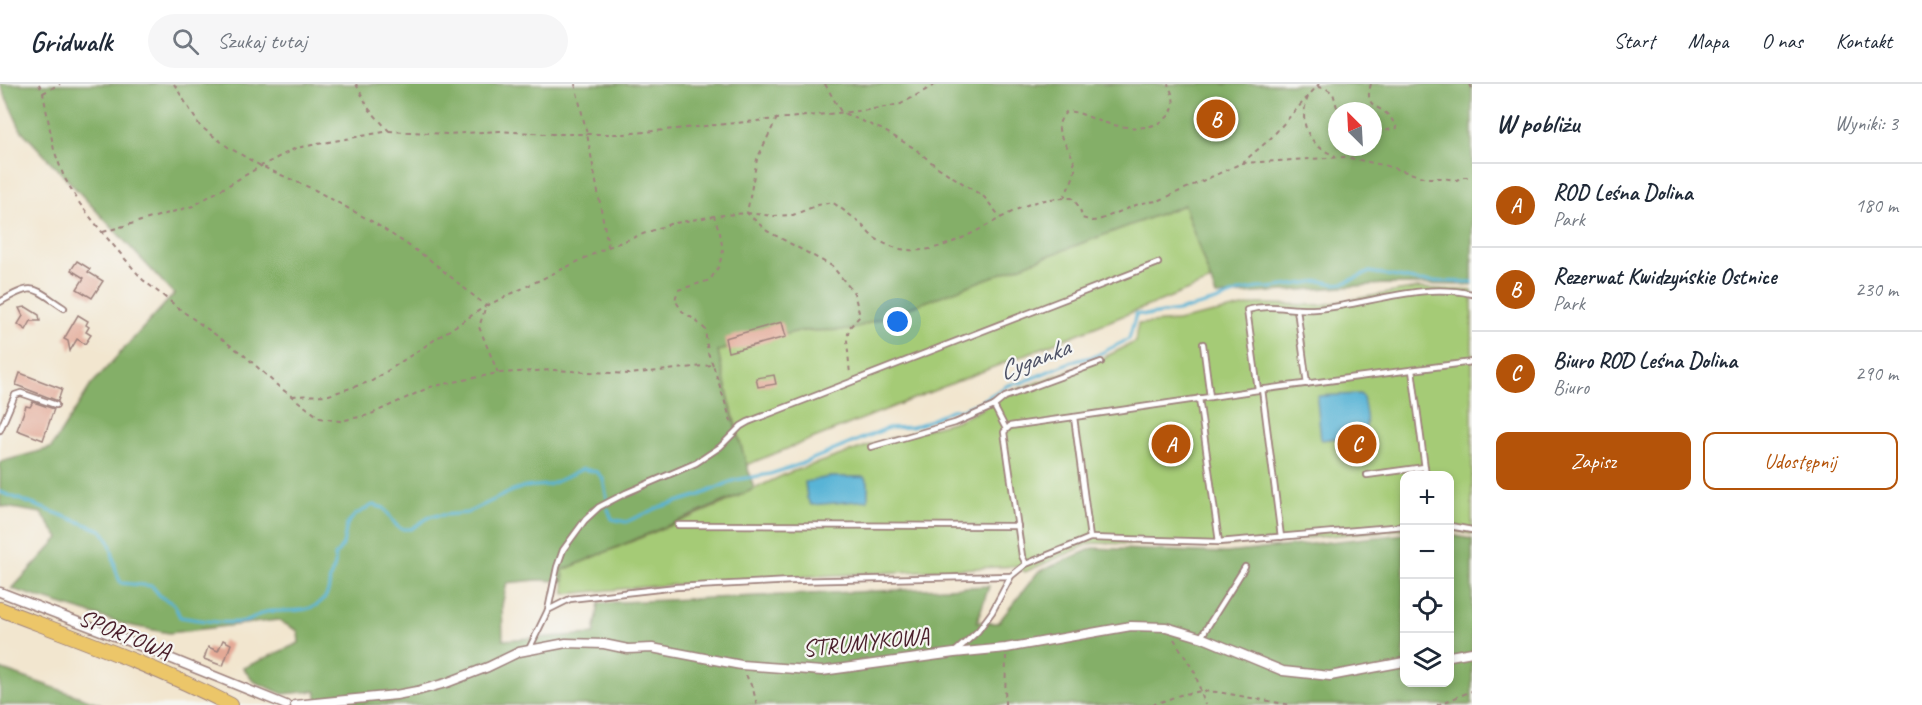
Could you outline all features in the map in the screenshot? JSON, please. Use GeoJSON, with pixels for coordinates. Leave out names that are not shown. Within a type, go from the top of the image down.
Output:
{"type":"FeatureCollection","features":[{"type":"Feature","properties":{"kind":"main road","name":"SPORTOWA"},"geometry":{"type":"LineString","coordinates":[[0,609],[132,660],[205,691],[231,705]]}},
{"type":"Feature","properties":{"kind":"street"},"geometry":{"type":"LineString","coordinates":[[0,592],[286,705]]}},
{"type":"Feature","properties":{"kind":"street","name":"STRUMYKOWA"},"geometry":{"type":"LineString","coordinates":[[294,705],[417,691],[467,675],[529,649],[566,643],[604,644],[628,649],[652,648],[741,665],[822,671],[1006,648],[1131,626],[1166,627],[1201,637],[1283,671],[1311,675],[1345,674],[1400,663]]}},
{"type":"Feature","properties":{"kind":"street"},"geometry":{"type":"LineString","coordinates":[[1454,655],[1472,652]]}},
{"type":"Feature","properties":{"kind":"lane"},"geometry":{"type":"LineString","coordinates":[[529,649],[549,610],[557,567],[563,550],[585,519],[599,507],[696,463],[720,447],[747,423],[1158,263]]}},
{"type":"Feature","properties":{"kind":"lane"},"geometry":{"type":"LineString","coordinates":[[0,302],[25,288],[41,292],[64,308]]}},
{"type":"Feature","properties":{"kind":"lane"},"geometry":{"type":"LineString","coordinates":[[1281,537],[1247,310],[1261,306],[1318,309],[1419,291],[1472,294]]}},
{"type":"Feature","properties":{"kind":"lane"},"geometry":{"type":"LineString","coordinates":[[1297,309],[1307,384]]}},
{"type":"Feature","properties":{"kind":"lane"},"geometry":{"type":"LineString","coordinates":[[1203,344],[1210,397]]}},
{"type":"Feature","properties":{"kind":"lane"},"geometry":{"type":"LineString","coordinates":[[870,447],[955,423],[994,406],[1005,397],[1101,362]]}},
{"type":"Feature","properties":{"kind":"lane"},"geometry":{"type":"LineString","coordinates":[[1026,564],[1022,556],[1004,432],[1010,426],[1198,398],[1472,362]]}},
{"type":"Feature","properties":{"kind":"lane"},"geometry":{"type":"LineString","coordinates":[[1412,370],[1425,471]]}},
{"type":"Feature","properties":{"kind":"lane"},"geometry":{"type":"LineString","coordinates":[[0,430],[15,394],[21,393],[56,405]]}},
{"type":"Feature","properties":{"kind":"lane"},"geometry":{"type":"LineString","coordinates":[[1198,398],[1219,542]]}},
{"type":"Feature","properties":{"kind":"lane"},"geometry":{"type":"LineString","coordinates":[[994,406],[1006,429]]}},
{"type":"Feature","properties":{"kind":"lane"},"geometry":{"type":"LineString","coordinates":[[1074,417],[1090,538]]}},
{"type":"Feature","properties":{"kind":"lane"},"geometry":{"type":"LineString","coordinates":[[1367,475],[1425,467]]}},
{"type":"Feature","properties":{"kind":"lane"},"geometry":{"type":"LineString","coordinates":[[678,525],[1018,526]]}},
{"type":"Feature","properties":{"kind":"lane"},"geometry":{"type":"LineString","coordinates":[[954,653],[978,631],[992,612],[1011,576],[1026,564],[1090,538],[1219,542],[1400,526]]}},
{"type":"Feature","properties":{"kind":"lane"},"geometry":{"type":"LineString","coordinates":[[1454,527],[1472,530]]}},
{"type":"Feature","properties":{"kind":"lane"},"geometry":{"type":"LineString","coordinates":[[1201,637],[1245,567]]}},
{"type":"Feature","properties":{"kind":"lane"},"geometry":{"type":"LineString","coordinates":[[549,610],[570,599],[677,587],[792,581],[1011,576]]}},
{"type":"Feature","properties":{"kind":"path"},"geometry":{"type":"LineString","coordinates":[[39,84],[44,93],[54,150],[64,177],[80,204],[102,232],[143,279],[185,313],[244,355],[278,386],[320,418],[339,421],[369,415],[430,387],[498,373],[552,370],[630,374],[713,365]]}},
{"type":"Feature","properties":{"kind":"path"},"geometry":{"type":"LineString","coordinates":[[44,93],[60,84]]}},
{"type":"Feature","properties":{"kind":"path"},"geometry":{"type":"LineString","coordinates":[[174,84],[200,126],[228,147],[373,222],[429,259],[486,306]]}},
{"type":"Feature","properties":{"kind":"path"},"geometry":{"type":"LineString","coordinates":[[356,84],[369,110],[389,131]]}},
{"type":"Feature","properties":{"kind":"path"},"geometry":{"type":"LineString","coordinates":[[575,84],[587,134],[608,247]]}},
{"type":"Feature","properties":{"kind":"path"},"geometry":{"type":"LineString","coordinates":[[825,84],[841,112],[883,130],[914,148],[936,166],[984,197],[1001,218]]}},
{"type":"Feature","properties":{"kind":"path"},"geometry":{"type":"LineString","coordinates":[[102,232],[193,206],[296,148],[389,131],[449,134],[499,131],[547,134],[624,134],[868,110],[901,104],[936,84]]}},
{"type":"Feature","properties":{"kind":"path"},"geometry":{"type":"LineString","coordinates":[[1064,198],[1075,170],[1072,153],[1058,128],[1058,120],[1067,111],[1078,112],[1102,122],[1128,128],[1152,125],[1165,120],[1172,110],[1174,99],[1168,84]]}},
{"type":"Feature","properties":{"kind":"path"},"geometry":{"type":"LineString","coordinates":[[291,396],[329,394],[372,381],[486,306],[608,247],[670,224],[747,213],[774,216],[793,215],[832,202],[860,223],[877,240],[913,251],[941,247],[1028,205],[1048,198],[1072,198],[1080,208],[1082,218],[1099,220],[1141,203],[1158,201],[1242,163],[1270,139],[1319,84]]}},
{"type":"Feature","properties":{"kind":"path"},"geometry":{"type":"LineString","coordinates":[[1370,102],[1371,84]]}},
{"type":"Feature","properties":{"kind":"path"},"geometry":{"type":"LineString","coordinates":[[1470,84],[1472,89]]}},
{"type":"Feature","properties":{"kind":"path"},"geometry":{"type":"LineString","coordinates":[[1336,102],[1333,93],[1322,86],[1313,91],[1306,102],[1303,118],[1312,140],[1339,158]]}},
{"type":"Feature","properties":{"kind":"path"},"geometry":{"type":"LineString","coordinates":[[1382,112],[1387,114],[1397,128],[1382,131]]}},
{"type":"Feature","properties":{"kind":"path"},"geometry":{"type":"LineString","coordinates":[[747,213],[757,159],[777,118]]}},
{"type":"Feature","properties":{"kind":"path"},"geometry":{"type":"LineString","coordinates":[[1242,163],[1339,158],[1387,165],[1426,178],[1457,180],[1462,177],[1472,177]]}},
{"type":"Feature","properties":{"kind":"path"},"geometry":{"type":"LineString","coordinates":[[747,213],[767,231],[832,266],[854,293],[860,316],[849,328],[847,340],[851,382]]}},
{"type":"Feature","properties":{"kind":"path"},"geometry":{"type":"LineString","coordinates":[[714,216],[723,251],[719,266],[710,280],[678,290],[675,300],[682,311],[705,329],[708,352],[735,432]]}},
{"type":"Feature","properties":{"kind":"path"},"geometry":{"type":"LineString","coordinates":[[486,306],[479,327],[498,373]]}},
{"type":"Feature","properties":{"kind":"path"},"geometry":{"type":"LineString","coordinates":[[1166,627],[1195,673],[1205,705]]}},
{"type":"Feature","properties":{"kind":"path"},"geometry":{"type":"LineString","coordinates":[[1005,705],[1006,648]]}},
{"type":"Feature","properties":{"kind":"path"},"geometry":{"type":"LineString","coordinates":[[741,665],[753,689],[757,705]]}},
{"type":"Feature","properties":{"kind":"path"},"geometry":{"type":"LineString","coordinates":[[1152,705],[1180,695],[1201,691],[1291,705]]}},
{"type":"Feature","properties":{"kind":"path"},"geometry":{"type":"LineString","coordinates":[[1437,705],[1472,691]]}},
{"type":"Feature","properties":{"kind":"green space"},"geometry":{"type":"Polygon","coordinates":[[[0,84],[1472,84],[1472,285],[1385,284],[1216,296],[1184,205],[850,330],[799,331],[718,351],[734,422],[754,489],[563,570],[564,581],[537,580],[507,583],[502,605],[503,640],[594,634],[599,603],[989,586],[977,622],[998,623],[1038,572],[1093,548],[1226,553],[1400,534],[1400,687],[1454,687],[1454,536],[1472,539],[1472,705],[320,705],[315,691],[283,694],[253,681],[243,668],[299,643],[298,631],[278,620],[169,633],[127,625],[12,589],[59,538],[41,513],[0,506],[0,462],[51,448],[91,385],[174,294],[21,130],[0,84]]]}},
{"type":"Feature","properties":{"kind":"green space"},"geometry":{"type":"Polygon","coordinates":[[[1184,205],[1211,281],[746,465],[717,351],[799,331],[850,330],[1184,205]]]}},
{"type":"Feature","properties":{"kind":"green space"},"geometry":{"type":"Polygon","coordinates":[[[1417,288],[1472,291],[1472,534],[1454,531],[1454,471],[1400,471],[1400,529],[1220,546],[1092,543],[1025,572],[1017,566],[734,581],[565,594],[563,570],[722,504],[788,473],[885,440],[956,421],[978,411],[1000,396],[1103,358],[1135,342],[1138,324],[1177,321],[1257,304],[1321,305],[1417,288]]]}},
{"type":"Feature","properties":{"kind":"green space"},"geometry":{"type":"Polygon","coordinates":[[[0,669],[101,704],[101,705],[0,705],[0,669]]]}},
{"type":"Feature","properties":{"kind":"water"},"geometry":{"type":"Polygon","coordinates":[[[1360,394],[1363,397],[1366,415],[1364,429],[1346,436],[1321,440],[1318,396],[1360,394]]]}},
{"type":"Feature","properties":{"kind":"water"},"geometry":{"type":"Polygon","coordinates":[[[829,477],[864,477],[868,482],[868,500],[811,505],[807,498],[805,482],[829,477]]]}},
{"type":"Feature","properties":{"kind":"building"},"geometry":{"type":"Polygon","coordinates":[[[77,261],[90,269],[88,272],[103,281],[92,298],[77,289],[84,278],[71,270],[77,261]]]}},
{"type":"Feature","properties":{"kind":"building"},"geometry":{"type":"Polygon","coordinates":[[[26,307],[39,315],[40,321],[31,321],[26,330],[18,324],[23,316],[19,308],[26,307]]]}},
{"type":"Feature","properties":{"kind":"building"},"geometry":{"type":"Polygon","coordinates":[[[78,315],[88,321],[86,325],[89,327],[86,332],[91,335],[85,344],[77,339],[70,351],[68,341],[64,339],[78,315]]]}},
{"type":"Feature","properties":{"kind":"building"},"geometry":{"type":"Polygon","coordinates":[[[782,322],[786,337],[728,352],[725,338],[782,322]]]}},
{"type":"Feature","properties":{"kind":"building"},"geometry":{"type":"Polygon","coordinates":[[[20,373],[62,389],[58,401],[16,385],[20,373]]]}},
{"type":"Feature","properties":{"kind":"building"},"geometry":{"type":"Polygon","coordinates":[[[774,375],[776,384],[758,387],[756,378],[774,375]]]}},
{"type":"Feature","properties":{"kind":"building"},"geometry":{"type":"Polygon","coordinates":[[[33,402],[54,409],[43,440],[17,430],[26,406],[30,407],[33,402]]]}},
{"type":"Feature","properties":{"kind":"building"},"geometry":{"type":"Polygon","coordinates":[[[223,640],[231,644],[223,666],[204,659],[208,647],[218,651],[223,640]]]}},
{"type":"Feature","properties":{"kind":"waterway","name":"Cyganka"},"geometry":{"type":"LineString","coordinates":[[608,509],[612,519],[626,522],[735,480],[770,474],[798,465],[888,428],[912,427],[951,410],[963,409],[1008,385],[1023,382],[1071,362],[1095,356],[1129,339],[1136,314],[1150,315],[1178,311],[1259,288],[1321,281],[1344,283],[1370,272],[1419,281],[1472,282]]}},
{"type":"Feature","properties":{"kind":"waterway"},"geometry":{"type":"LineString","coordinates":[[0,492],[101,530],[109,542],[121,583],[152,586],[161,597],[174,604],[180,617],[226,622],[244,622],[266,612],[307,609],[321,602],[328,591],[335,556],[343,545],[347,524],[355,515],[373,505],[384,508],[401,529],[411,529],[431,516],[467,513],[512,491],[523,487],[549,485],[583,469],[597,472],[603,479],[607,498]]}},
{"type":"Feature","properties":{"kind":"place","name":"Rezerwat Kwidzyńskie Ostnice"},"geometry":{"type":"Point","coordinates":[1216,119]}},
{"type":"Feature","properties":{"kind":"place","name":"ROD Leśna Dolina"},"geometry":{"type":"Point","coordinates":[1171,444]}},
{"type":"Feature","properties":{"kind":"place","name":"Biuro ROD Leśna Dolina"},"geometry":{"type":"Point","coordinates":[1357,444]}}]}
